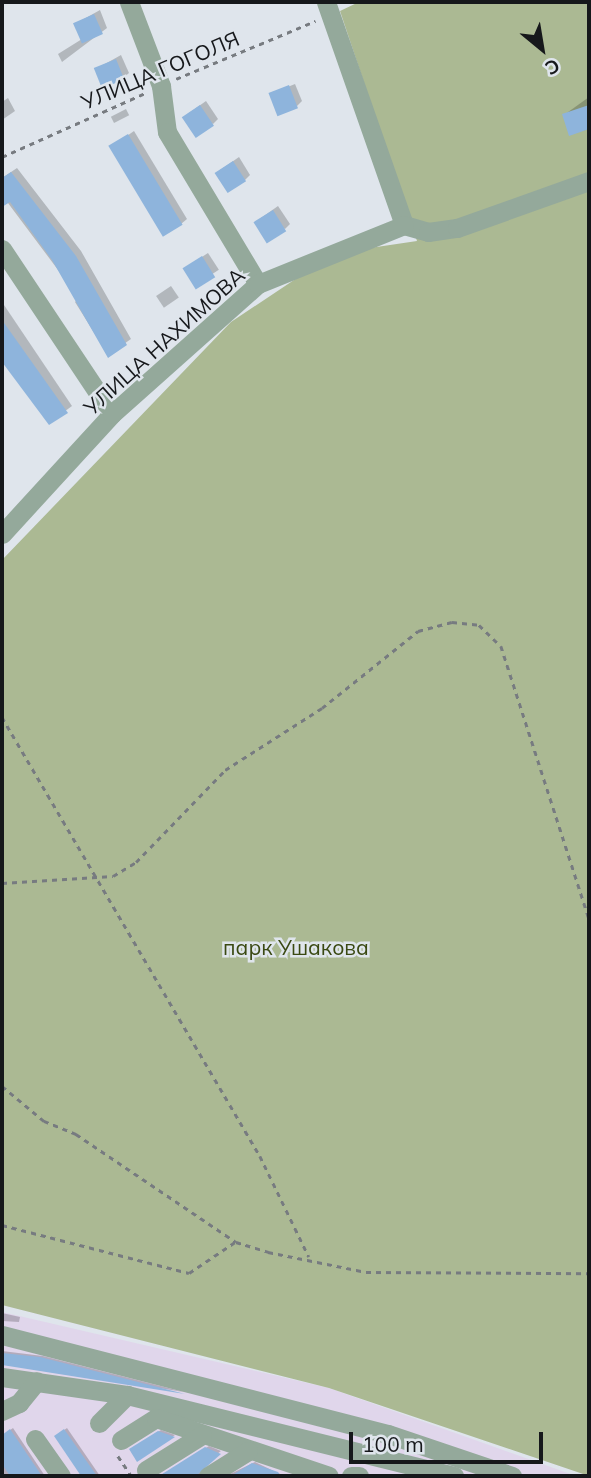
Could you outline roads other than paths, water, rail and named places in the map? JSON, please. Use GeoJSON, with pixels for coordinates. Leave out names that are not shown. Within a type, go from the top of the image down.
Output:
{"type":"FeatureCollection","features":[{"type":"Feature","properties":{"kind":"street"},"geometry":{"type":"LineString","coordinates":[[129,2],[161,86],[167,132],[258,284]]}},
{"type":"Feature","properties":{"kind":"street"},"geometry":{"type":"LineString","coordinates":[[329,8],[404,225],[428,232],[457,228],[589,181]]}},
{"type":"Feature","properties":{"kind":"street","name":"УЛИЦА НАХИМОВА"},"geometry":{"type":"LineString","coordinates":[[2,534],[112,414],[258,284],[404,225]]}},
{"type":"Feature","properties":{"kind":"street"},"geometry":{"type":"LineString","coordinates":[[2,249],[112,414]]}},
{"type":"Feature","properties":{"kind":"street"},"geometry":{"type":"LineString","coordinates":[[2,1335],[345,1423],[512,1476]]}},
{"type":"Feature","properties":{"kind":"street"},"geometry":{"type":"LineString","coordinates":[[2,1377],[127,1395],[296,1441],[359,1452],[391,1468],[454,1476]]}},
{"type":"Feature","properties":{"kind":"street"},"geometry":{"type":"LineString","coordinates":[[2,1411],[19,1403],[37,1381]]}},
{"type":"Feature","properties":{"kind":"street"},"geometry":{"type":"LineString","coordinates":[[189,1382],[219,1420]]}},
{"type":"Feature","properties":{"kind":"street"},"geometry":{"type":"LineString","coordinates":[[99,1423],[127,1395]]}},
{"type":"Feature","properties":{"kind":"street"},"geometry":{"type":"LineString","coordinates":[[279,1406],[296,1441]]}},
{"type":"Feature","properties":{"kind":"street"},"geometry":{"type":"LineString","coordinates":[[121,1440],[156,1418],[248,1451],[286,1471],[328,1476]]}},
{"type":"Feature","properties":{"kind":"street"},"geometry":{"type":"LineString","coordinates":[[345,1423],[359,1452]]}},
{"type":"Feature","properties":{"kind":"street"},"geometry":{"type":"LineString","coordinates":[[146,1470],[202,1435]]}},
{"type":"Feature","properties":{"kind":"street"},"geometry":{"type":"LineString","coordinates":[[35,1438],[61,1476]]}},
{"type":"Feature","properties":{"kind":"street"},"geometry":{"type":"LineString","coordinates":[[208,1476],[248,1451]]}},
{"type":"Feature","properties":{"kind":"street"},"geometry":{"type":"LineString","coordinates":[[351,1476],[359,1476]]}},
{"type":"Feature","properties":{"kind":"park label","name":"парк Ушакова"},"geometry":{"type":"Point","coordinates":[296,947]}}]}
